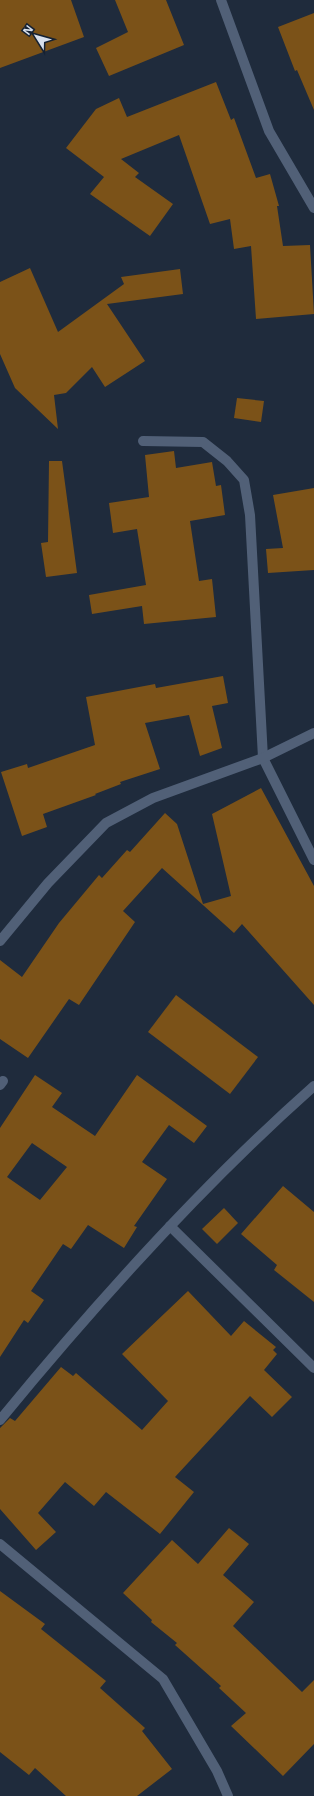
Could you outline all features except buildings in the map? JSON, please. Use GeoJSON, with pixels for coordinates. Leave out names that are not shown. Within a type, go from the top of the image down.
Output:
{"type":"FeatureCollection","features":[{"type":"Feature","properties":{"kind":"street"},"geometry":{"type":"LineString","coordinates":[[221,0],[269,131],[312,198],[314,208]]}},
{"type":"Feature","properties":{"kind":"street"},"geometry":{"type":"LineString","coordinates":[[143,441],[203,442],[227,461],[244,480],[250,515],[263,758],[314,860]]}},
{"type":"Feature","properties":{"kind":"street"},"geometry":{"type":"LineString","coordinates":[[0,941],[48,883],[106,823],[153,798],[263,758],[314,733]]}},
{"type":"Feature","properties":{"kind":"street"},"geometry":{"type":"LineString","coordinates":[[0,1420],[44,1367],[170,1226],[287,1110],[314,1086]]}},
{"type":"Feature","properties":{"kind":"street"},"geometry":{"type":"LineString","coordinates":[[170,1226],[314,1368]]}},
{"type":"Feature","properties":{"kind":"street"},"geometry":{"type":"LineString","coordinates":[[0,1544],[163,1679],[217,1772],[228,1796]]}}]}
